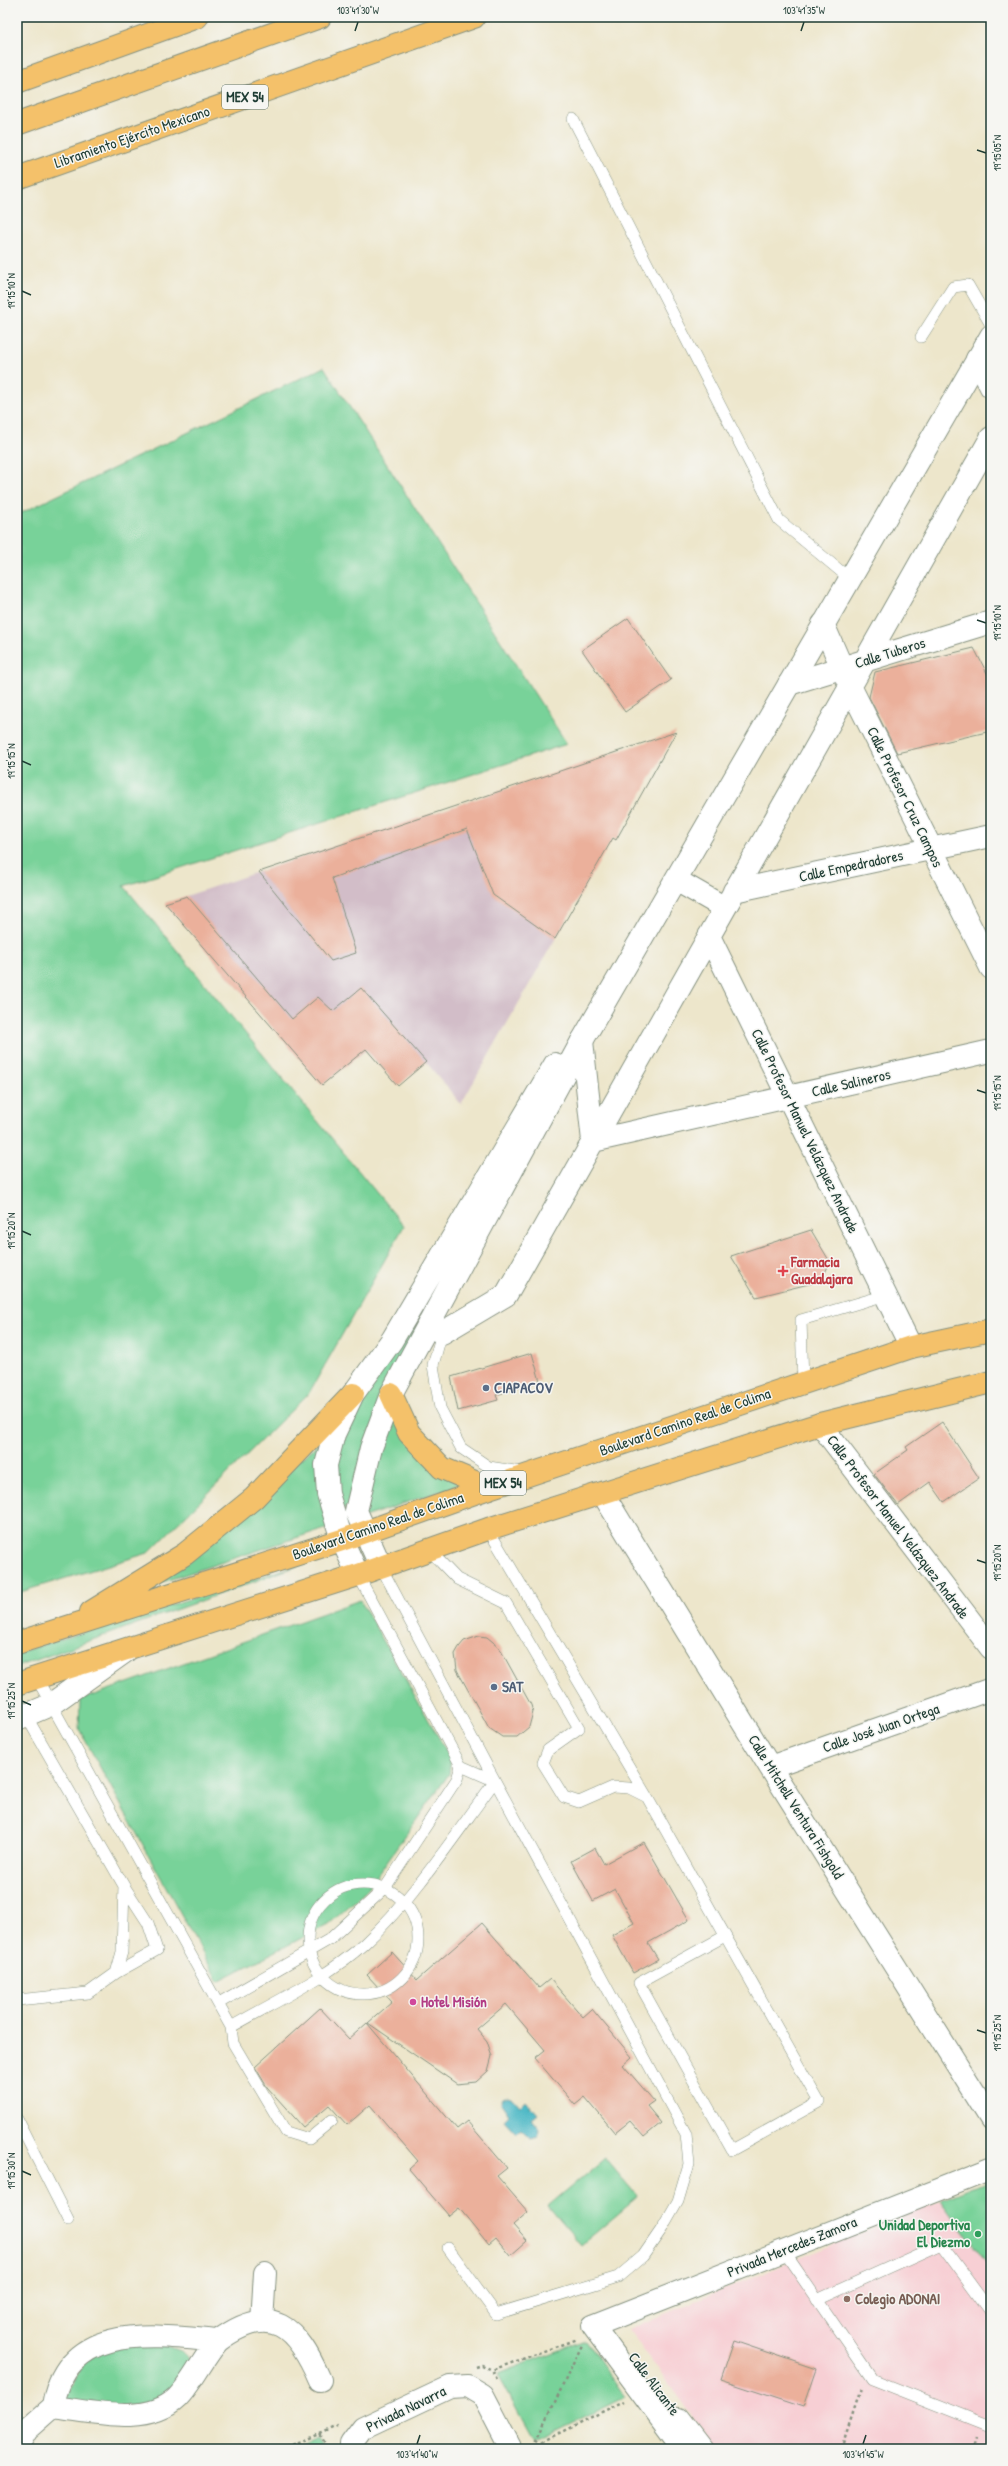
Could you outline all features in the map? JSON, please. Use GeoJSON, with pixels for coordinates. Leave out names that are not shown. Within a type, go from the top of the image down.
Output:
{"type":"FeatureCollection","features":[{"type":"Feature","properties":{"kind":"main road"},"geometry":{"type":"LineString","coordinates":[[17,82],[197,17]]}},
{"type":"Feature","properties":{"kind":"main road"},"geometry":{"type":"LineString","coordinates":[[17,124],[320,17]]}},
{"type":"Feature","properties":{"kind":"main road","name":"Libramiento Ejército Mexicano"},"geometry":{"type":"LineString","coordinates":[[17,178],[474,17]]}},
{"type":"Feature","properties":{"kind":"main road","name":"Boulevard Camino Real de Colima"},"geometry":{"type":"LineString","coordinates":[[17,1643],[342,1540],[489,1488],[911,1347],[991,1330]]}},
{"type":"Feature","properties":{"kind":"main road","name":"MEX 54"},"geometry":{"type":"LineString","coordinates":[[27,1680],[358,1576],[488,1529],[603,1494],[820,1424],[991,1382]]}},
{"type":"Feature","properties":{"kind":"main road"},"geometry":{"type":"LineString","coordinates":[[62,1629],[185,1554],[254,1498],[353,1394]]}},
{"type":"Feature","properties":{"kind":"main road"},"geometry":{"type":"LineString","coordinates":[[391,1394],[409,1433],[442,1468],[489,1488]]}},
{"type":"Feature","properties":{"kind":"street"},"geometry":{"type":"LineString","coordinates":[[381,1567],[364,1532],[356,1511],[371,1448],[391,1394],[435,1329],[582,1041],[823,624],[982,370],[991,336]]}},
{"type":"Feature","properties":{"kind":"street"},"geometry":{"type":"LineString","coordinates":[[866,660],[991,438]]}},
{"type":"Feature","properties":{"kind":"street","name":"Calle Tuberos"},"geometry":{"type":"LineString","coordinates":[[789,684],[846,677],[866,660],[991,622]]}},
{"type":"Feature","properties":{"kind":"street","name":"Calle Profesor Cruz Campos"},"geometry":{"type":"LineString","coordinates":[[823,624],[846,677],[991,968]]}},
{"type":"Feature","properties":{"kind":"street"},"geometry":{"type":"LineString","coordinates":[[435,1329],[506,1295],[730,899],[846,677]]}},
{"type":"Feature","properties":{"kind":"street","name":"Calle Empedradores"},"geometry":{"type":"LineString","coordinates":[[730,899],[931,849],[991,836]]}},
{"type":"Feature","properties":{"kind":"street"},"geometry":{"type":"LineString","coordinates":[[676,880],[730,899]]}},
{"type":"Feature","properties":{"kind":"street","name":"Calle Profesor Manuel Velázquez Andrade"},"geometry":{"type":"LineString","coordinates":[[709,936],[911,1347]]}},
{"type":"Feature","properties":{"kind":"street"},"geometry":{"type":"LineString","coordinates":[[582,1041],[593,1141]]}},
{"type":"Feature","properties":{"kind":"street"},"geometry":{"type":"LineString","coordinates":[[358,1576],[342,1540],[328,1494],[326,1465],[334,1434],[353,1394],[392,1340],[551,1067],[582,1041]]}},
{"type":"Feature","properties":{"kind":"street","name":"Calle Salineros"},"geometry":{"type":"LineString","coordinates":[[593,1141],[789,1098],[991,1051]]}},
{"type":"Feature","properties":{"kind":"street","name":"Calle Profesor Manuel Velázquez Andrade"},"geometry":{"type":"LineString","coordinates":[[820,1424],[991,1648]]}},
{"type":"Feature","properties":{"kind":"street","name":"Calle Mitchell Ventura Fishgold"},"geometry":{"type":"LineString","coordinates":[[603,1494],[770,1767],[991,2119]]}},
{"type":"Feature","properties":{"kind":"street"},"geometry":{"type":"LineString","coordinates":[[20,1711],[50,1705],[134,1646]]}},
{"type":"Feature","properties":{"kind":"street","name":"Calle José Juan Ortega"},"geometry":{"type":"LineString","coordinates":[[770,1767],[991,1689]]}},
{"type":"Feature","properties":{"kind":"street","name":"Privada Mercedes Zamora"},"geometry":{"type":"LineString","coordinates":[[592,2331],[621,2315],[783,2250],[991,2170]]}},
{"type":"Feature","properties":{"kind":"street"},"geometry":{"type":"LineString","coordinates":[[262,2322],[265,2272]]}},
{"type":"Feature","properties":{"kind":"street","name":"Calle Alicante"},"geometry":{"type":"LineString","coordinates":[[621,2315],[619,2336],[703,2449]]}},
{"type":"Feature","properties":{"kind":"street"},"geometry":{"type":"LineString","coordinates":[[53,2408],[140,2414],[162,2408],[177,2398],[218,2341],[234,2329],[249,2323],[262,2322],[275,2324],[288,2330],[301,2342],[320,2380]]}},
{"type":"Feature","properties":{"kind":"street","name":"Calle Alicante"},"geometry":{"type":"LineString","coordinates":[[592,2331],[642,2392],[684,2449]]}},
{"type":"Feature","properties":{"kind":"street"},"geometry":{"type":"LineString","coordinates":[[20,2435],[53,2408],[56,2388],[62,2375],[77,2358],[95,2345],[119,2338],[145,2335],[218,2341]]}},
{"type":"Feature","properties":{"kind":"street","name":"Privada Navarra"},"geometry":{"type":"LineString","coordinates":[[351,2447],[363,2428],[450,2387],[468,2386],[483,2395],[521,2444]]}},
{"type":"Feature","properties":{"kind":"lane"},"geometry":{"type":"LineString","coordinates":[[573,119],[779,520],[850,579]]}},
{"type":"Feature","properties":{"kind":"lane"},"geometry":{"type":"LineString","coordinates":[[921,337],[954,287],[968,285],[991,325]]}},
{"type":"Feature","properties":{"kind":"lane"},"geometry":{"type":"LineString","coordinates":[[803,1383],[801,1320],[886,1295]]}},
{"type":"Feature","properties":{"kind":"lane"},"geometry":{"type":"LineString","coordinates":[[435,1329],[433,1365],[440,1408],[460,1448],[489,1467],[533,1474]]}},
{"type":"Feature","properties":{"kind":"lane"},"geometry":{"type":"LineString","coordinates":[[488,1529],[647,1797],[819,2102],[732,2150],[639,1983],[725,1936]]}},
{"type":"Feature","properties":{"kind":"lane"},"geometry":{"type":"LineString","coordinates":[[429,1550],[457,1579],[506,1603],[579,1728],[548,1750],[543,1763],[564,1797],[579,1802],[613,1787],[629,1788],[647,1797]]}},
{"type":"Feature","properties":{"kind":"lane"},"geometry":{"type":"LineString","coordinates":[[381,1567],[686,2134],[689,2164],[678,2201],[664,2227],[642,2256],[618,2277],[496,2314],[448,2248]]}},
{"type":"Feature","properties":{"kind":"lane"},"geometry":{"type":"LineString","coordinates":[[358,1576],[461,1766],[495,1781]]}},
{"type":"Feature","properties":{"kind":"lane"},"geometry":{"type":"LineString","coordinates":[[27,1680],[50,1705],[219,2003],[231,2027],[233,2043],[286,2132],[309,2139],[332,2120]]}},
{"type":"Feature","properties":{"kind":"lane"},"geometry":{"type":"LineString","coordinates":[[17,2000],[88,1993],[116,1973],[157,1950],[148,1923],[124,1886],[20,1711]]}},
{"type":"Feature","properties":{"kind":"lane"},"geometry":{"type":"LineString","coordinates":[[219,2003],[330,1939],[385,1888],[457,1779],[461,1766]]}},
{"type":"Feature","properties":{"kind":"lane"},"geometry":{"type":"LineString","coordinates":[[231,2027],[321,1976],[364,1944],[404,1901],[495,1781]]}},
{"type":"Feature","properties":{"kind":"lane"},"geometry":{"type":"LineString","coordinates":[[362,1884],[385,1888],[404,1901],[414,1916],[419,1933],[418,1950],[412,1967],[401,1981],[386,1990],[375,1993],[351,1994],[335,1987],[321,1976],[313,1964],[309,1951],[308,1934],[312,1917],[321,1903],[334,1891],[350,1885],[362,1884]]}},
{"type":"Feature","properties":{"kind":"lane"},"geometry":{"type":"LineString","coordinates":[[116,1973],[122,1952],[124,1886]]}},
{"type":"Feature","properties":{"kind":"lane"},"geometry":{"type":"LineString","coordinates":[[17,2119],[68,2220]]}},
{"type":"Feature","properties":{"kind":"lane"},"geometry":{"type":"LineString","coordinates":[[818,2300],[941,2244],[991,2312]]}},
{"type":"Feature","properties":{"kind":"lane"},"geometry":{"type":"LineString","coordinates":[[783,2250],[872,2379],[991,2426]]}},
{"type":"Feature","properties":{"kind":"path"},"geometry":{"type":"LineString","coordinates":[[500,2384],[492,2370],[592,2331]]}},
{"type":"Feature","properties":{"kind":"path"},"geometry":{"type":"LineString","coordinates":[[534,2446],[592,2331]]}},
{"type":"Feature","properties":{"kind":"path"},"geometry":{"type":"LineString","coordinates":[[841,2449],[867,2372]]}},
{"type":"Feature","properties":{"kind":"path"},"geometry":{"type":"LineString","coordinates":[[528,2449],[642,2392]]}},
{"type":"Feature","properties":{"kind":"path"},"geometry":{"type":"LineString","coordinates":[[281,2449],[320,2434],[328,2449]]}},
{"type":"Feature","properties":{"kind":"path"},"geometry":{"type":"LineString","coordinates":[[521,2444],[534,2446]]}},
{"type":"Feature","properties":{"kind":"shaded area"},"geometry":{"type":"Polygon","coordinates":[[[506,789],[598,864],[461,1104],[426,1062],[398,1086],[366,1050],[322,1085],[165,903],[506,789]]]}},
{"type":"Feature","properties":{"kind":"shaded area","name":"Colegio ADONAI"},"geometry":{"type":"Polygon","coordinates":[[[941,2200],[991,2268],[991,2449],[716,2449],[628,2329],[941,2200]]]}},
{"type":"Feature","properties":{"kind":"green space"},"geometry":{"type":"Polygon","coordinates":[[[324,367],[567,744],[124,886],[404,1226],[309,1393],[148,1553],[17,1593],[17,515],[324,367]]]}},
{"type":"Feature","properties":{"kind":"green space"},"geometry":{"type":"Polygon","coordinates":[[[413,1318],[421,1323],[350,1506],[342,1510],[334,1470],[337,1452],[344,1432],[365,1391],[413,1318]]]}},
{"type":"Feature","properties":{"kind":"green space"},"geometry":{"type":"Polygon","coordinates":[[[392,1414],[458,1485],[364,1517],[379,1449],[392,1414]]]}},
{"type":"Feature","properties":{"kind":"green space"},"geometry":{"type":"Polygon","coordinates":[[[325,1439],[329,1527],[135,1591],[325,1439]]]}},
{"type":"Feature","properties":{"kind":"green space"},"geometry":{"type":"Polygon","coordinates":[[[311,1561],[17,1667],[17,1653],[311,1561]]]}},
{"type":"Feature","properties":{"kind":"green space"},"geometry":{"type":"Polygon","coordinates":[[[360,1600],[451,1759],[449,1774],[366,1891],[329,1924],[218,1981],[79,1729],[80,1700],[360,1600]]]}},
{"type":"Feature","properties":{"kind":"green space"},"geometry":{"type":"Polygon","coordinates":[[[605,2158],[638,2197],[581,2245],[548,2206],[605,2158]]]}},
{"type":"Feature","properties":{"kind":"green space","name":"Unidad Deportiva El Diezmo"},"geometry":{"type":"Polygon","coordinates":[[[991,2180],[991,2268],[941,2200],[991,2180]]]}},
{"type":"Feature","properties":{"kind":"green space"},"geometry":{"type":"Polygon","coordinates":[[[586,2340],[625,2397],[535,2441],[498,2374],[586,2340]]]}},
{"type":"Feature","properties":{"kind":"green space"},"geometry":{"type":"Polygon","coordinates":[[[156,2343],[182,2351],[191,2360],[182,2379],[170,2393],[156,2401],[140,2405],[122,2406],[66,2400],[74,2378],[85,2362],[97,2351],[116,2346],[156,2343]]]}},
{"type":"Feature","properties":{"kind":"green space"},"geometry":{"type":"Polygon","coordinates":[[[318,2439],[323,2449],[293,2449],[318,2439]]]}},
{"type":"Feature","properties":{"kind":"water"},"geometry":{"type":"Polygon","coordinates":[[[508,2096],[512,2097],[520,2106],[525,2101],[537,2114],[531,2119],[539,2129],[537,2136],[530,2138],[521,2129],[516,2133],[504,2120],[509,2115],[501,2103],[503,2098],[508,2096]]]}},
{"type":"Feature","properties":{"kind":"building"},"geometry":{"type":"Polygon","coordinates":[[[628,618],[671,680],[625,712],[582,650],[628,618]]]}},
{"type":"Feature","properties":{"kind":"building"},"geometry":{"type":"Polygon","coordinates":[[[974,648],[991,681],[991,731],[897,753],[869,697],[875,672],[974,648]]]}},
{"type":"Feature","properties":{"kind":"building"},"geometry":{"type":"Polygon","coordinates":[[[676,732],[616,840],[613,838],[555,939],[493,895],[467,829],[332,878],[356,953],[331,961],[259,872],[676,732]]]}},
{"type":"Feature","properties":{"kind":"building"},"geometry":{"type":"Polygon","coordinates":[[[187,896],[292,1019],[318,997],[333,1011],[361,988],[426,1062],[398,1086],[366,1049],[322,1085],[165,903],[187,896]]]}},
{"type":"Feature","properties":{"kind":"building","name":"Farmacia Guadalajara"},"geometry":{"type":"Polygon","coordinates":[[[811,1230],[830,1262],[821,1281],[756,1297],[731,1256],[811,1230]]]}},
{"type":"Feature","properties":{"kind":"building","name":"CIAPACOV"},"geometry":{"type":"Polygon","coordinates":[[[532,1353],[540,1381],[496,1395],[498,1400],[458,1411],[451,1377],[532,1353]]]}},
{"type":"Feature","properties":{"kind":"building"},"geometry":{"type":"Polygon","coordinates":[[[942,1422],[979,1478],[944,1502],[930,1482],[898,1505],[874,1474],[908,1450],[906,1447],[942,1422]]]}},
{"type":"Feature","properties":{"kind":"building","name":"SAT"},"geometry":{"type":"Polygon","coordinates":[[[479,1636],[487,1637],[499,1647],[531,1705],[533,1712],[529,1727],[517,1737],[502,1737],[489,1728],[457,1670],[455,1654],[459,1647],[464,1641],[479,1636]]]}},
{"type":"Feature","properties":{"kind":"building"},"geometry":{"type":"Polygon","coordinates":[[[644,1842],[689,1920],[648,1943],[658,1959],[633,1973],[612,1935],[634,1923],[615,1889],[593,1901],[571,1861],[595,1848],[604,1864],[644,1842]]]}},
{"type":"Feature","properties":{"kind":"building"},"geometry":{"type":"Polygon","coordinates":[[[482,1923],[539,1988],[550,1979],[583,2017],[592,2009],[632,2057],[623,2065],[654,2101],[647,2106],[661,2123],[644,2137],[630,2121],[615,2133],[585,2097],[575,2105],[535,2058],[545,2050],[506,2004],[477,2029],[487,2041],[492,2056],[488,2071],[476,2082],[457,2084],[368,2023],[392,2002],[367,1975],[392,1952],[417,1980],[482,1923]]]}},
{"type":"Feature","properties":{"kind":"building"},"geometry":{"type":"Polygon","coordinates":[[[320,2008],[349,2039],[367,2023],[457,2129],[467,2121],[507,2168],[497,2176],[528,2212],[513,2225],[527,2241],[510,2256],[496,2239],[489,2245],[459,2208],[449,2216],[409,2169],[418,2161],[370,2105],[347,2125],[329,2105],[303,2127],[267,2087],[255,2067],[320,2008]]]}},
{"type":"Feature","properties":{"kind":"building"},"geometry":{"type":"Polygon","coordinates":[[[734,2341],[816,2369],[803,2407],[721,2380],[734,2341]]]}},
{"type":"Feature","properties":{"kind":"place","name":"Farmacia Guadalajara"},"geometry":{"type":"Point","coordinates":[783,1271]}},
{"type":"Feature","properties":{"kind":"place","name":"CIAPACOV"},"geometry":{"type":"Point","coordinates":[486,1388]}},
{"type":"Feature","properties":{"kind":"place","name":"SAT"},"geometry":{"type":"Point","coordinates":[494,1687]}},
{"type":"Feature","properties":{"kind":"place","name":"Hotel Misión"},"geometry":{"type":"Point","coordinates":[413,2002]}},
{"type":"Feature","properties":{"kind":"place","name":"Unidad Deportiva El Diezmo"},"geometry":{"type":"Point","coordinates":[978,2234]}},
{"type":"Feature","properties":{"kind":"place","name":"Colegio ADONAI"},"geometry":{"type":"Point","coordinates":[847,2299]}}]}
